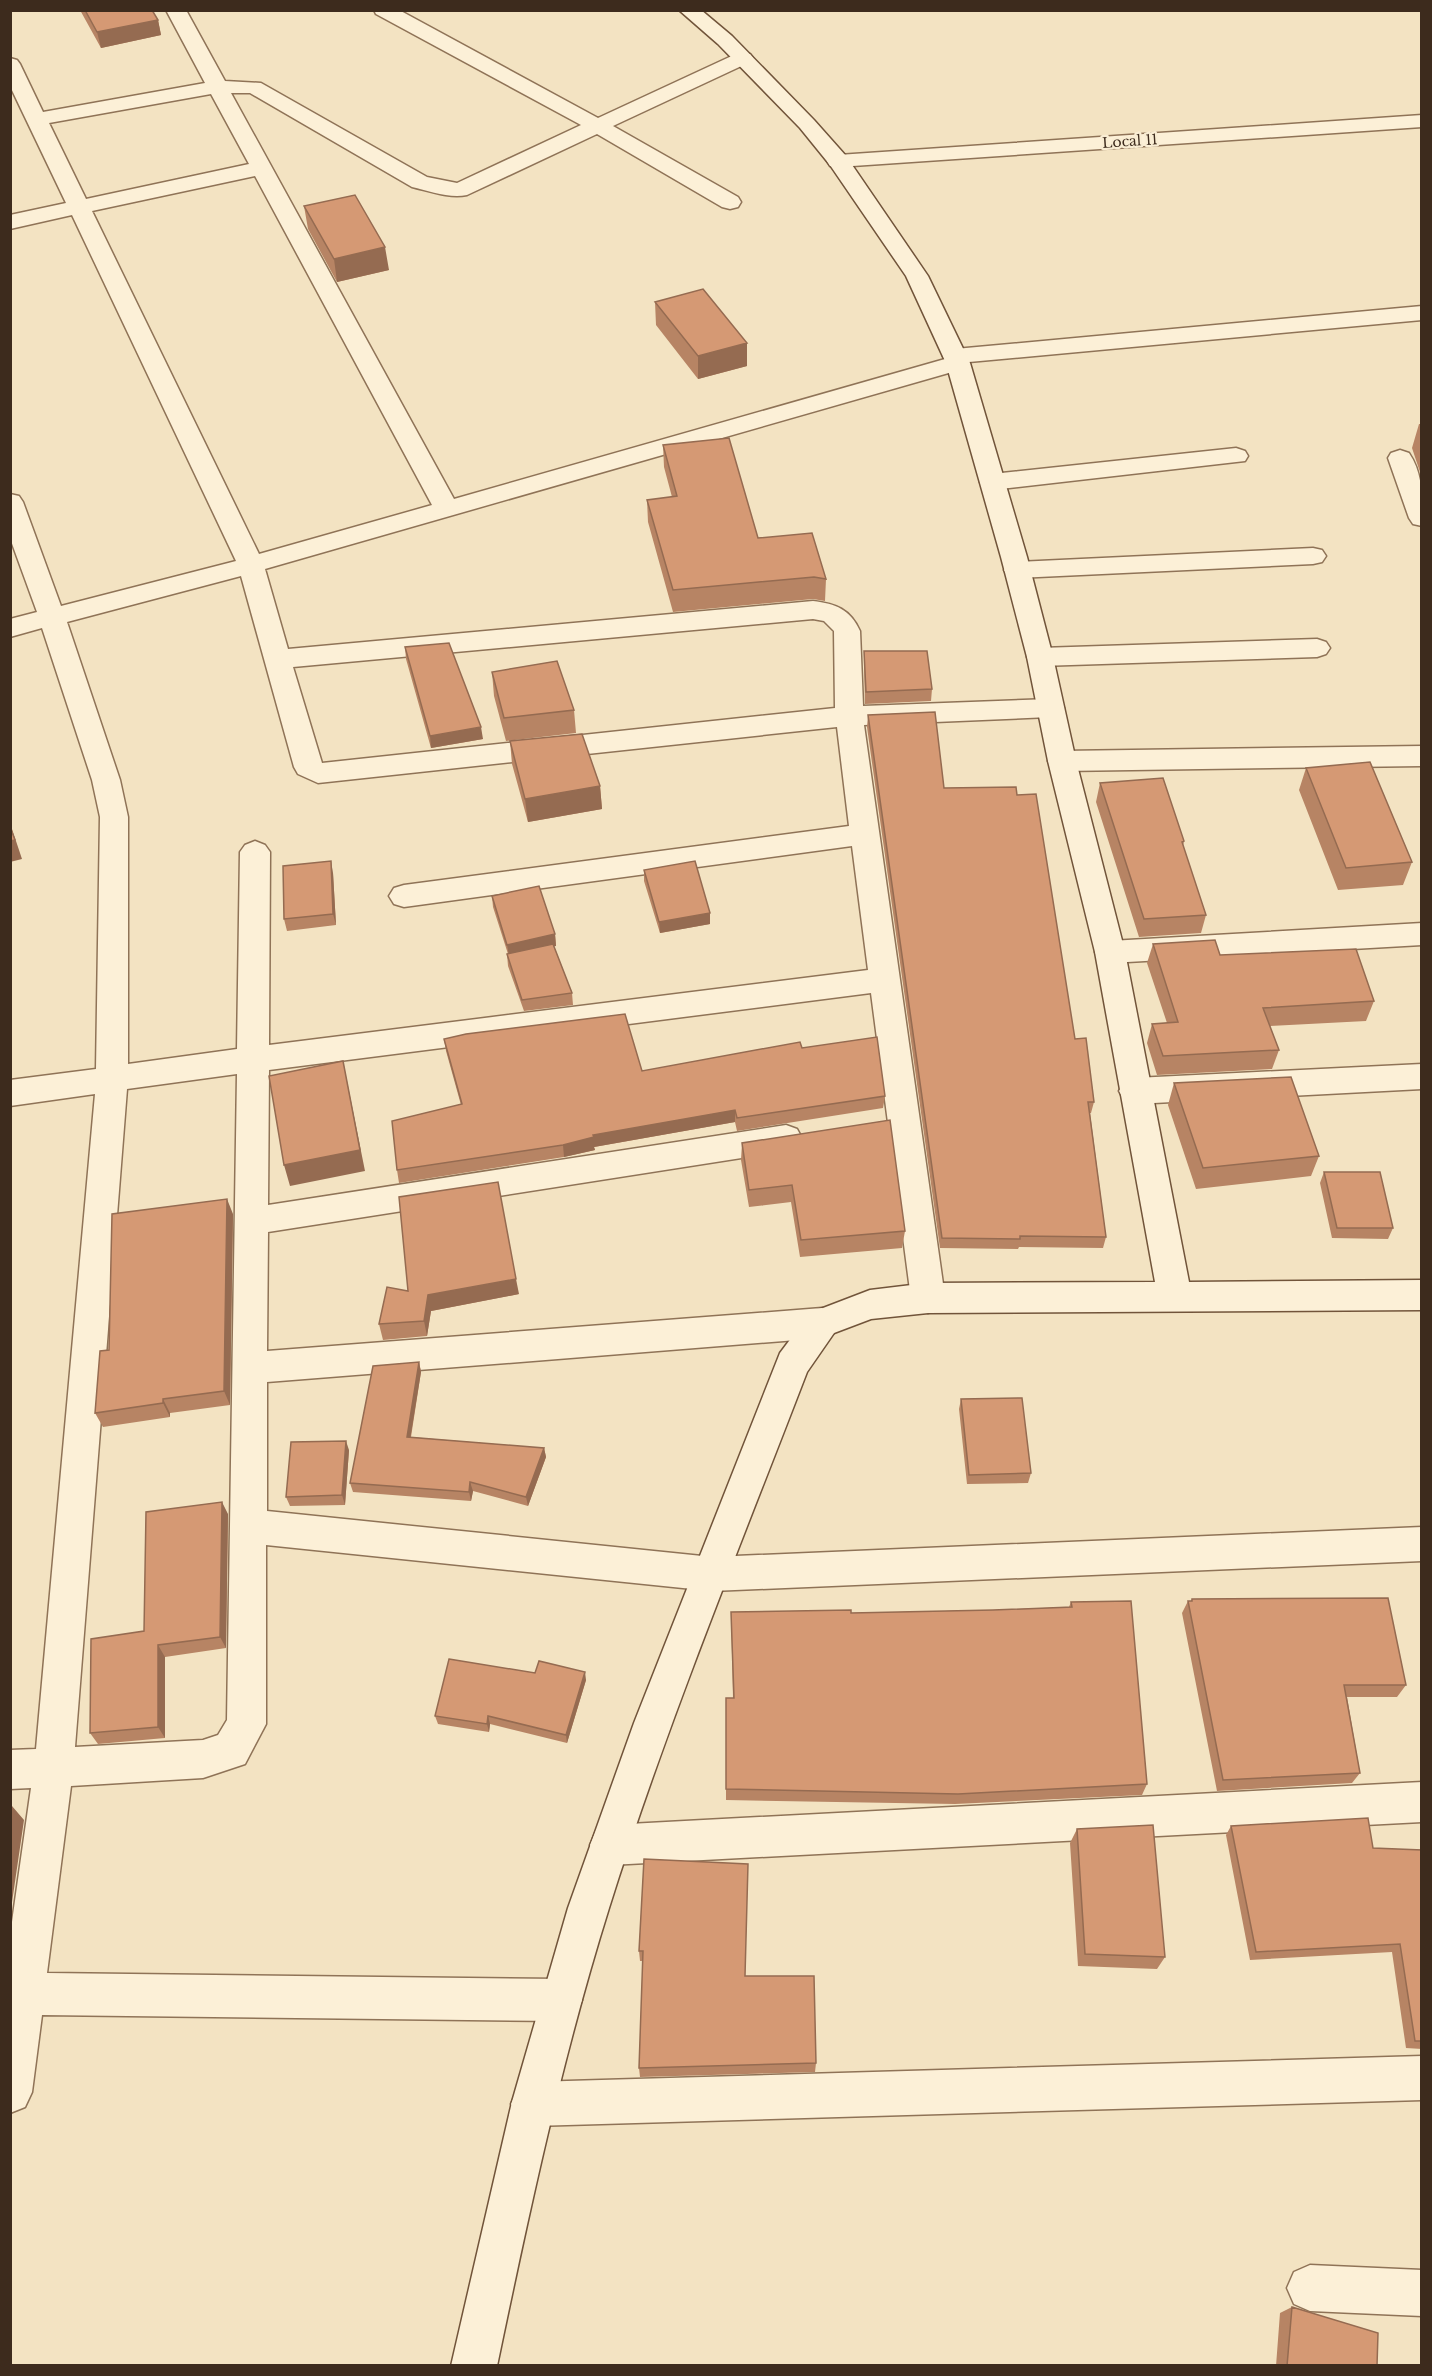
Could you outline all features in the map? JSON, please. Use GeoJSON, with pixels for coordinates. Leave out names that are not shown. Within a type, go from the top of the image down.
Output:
{"type":"FeatureCollection","features":[{"type":"Feature","properties":{"kind":"street"},"geometry":{"type":"LineString","coordinates":[[176,10],[447,510]]}},
{"type":"Feature","properties":{"kind":"street"},"geometry":{"type":"LineString","coordinates":[[383,10],[598,126],[730,202]]}},
{"type":"Feature","properties":{"kind":"street"},"geometry":{"type":"LineString","coordinates":[[688,10],[743,58],[807,124],[838,161],[917,276],[957,360],[1040,657],[1062,761],[1110,952],[1175,1296]]}},
{"type":"Feature","properties":{"kind":"street"},"geometry":{"type":"LineString","coordinates":[[37,119],[217,87],[254,87],[420,182],[459,190],[743,58]]}},
{"type":"Feature","properties":{"kind":"street"},"geometry":{"type":"LineString","coordinates":[[10,64],[250,565],[279,659],[308,767],[318,773],[849,716],[1050,708]]}},
{"type":"Feature","properties":{"kind":"street","name":"Local 11"},"geometry":{"type":"LineString","coordinates":[[838,161],[1422,121]]}},
{"type":"Feature","properties":{"kind":"street"},"geometry":{"type":"LineString","coordinates":[[10,222],[261,168]]}},
{"type":"Feature","properties":{"kind":"street"},"geometry":{"type":"LineString","coordinates":[[10,628],[447,510],[957,360],[1422,314]]}},
{"type":"Feature","properties":{"kind":"street"},"geometry":{"type":"LineString","coordinates":[[992,482],[1236,456]]}},
{"type":"Feature","properties":{"kind":"street"},"geometry":{"type":"LineString","coordinates":[[1400,458],[1422,518]]}},
{"type":"Feature","properties":{"kind":"street"},"geometry":{"type":"LineString","coordinates":[[10,502],[52,617],[106,780],[114,817],[112,1077],[54,1768],[10,2092]]}},
{"type":"Feature","properties":{"kind":"street"},"geometry":{"type":"LineString","coordinates":[[1017,570],[1313,556]]}},
{"type":"Feature","properties":{"kind":"street"},"geometry":{"type":"LineString","coordinates":[[279,659],[813,610],[829,612],[843,620],[847,631],[849,716],[884,980],[891,1122],[928,1298]]}},
{"type":"Feature","properties":{"kind":"street"},"geometry":{"type":"LineString","coordinates":[[1040,657],[1317,648]]}},
{"type":"Feature","properties":{"kind":"street"},"geometry":{"type":"LineString","coordinates":[[1062,761],[1422,756]]}},
{"type":"Feature","properties":{"kind":"street"},"geometry":{"type":"LineString","coordinates":[[404,896],[865,834]]}},
{"type":"Feature","properties":{"kind":"street"},"geometry":{"type":"LineString","coordinates":[[10,1770],[203,1759],[231,1750],[246,1724],[255,852]]}},
{"type":"Feature","properties":{"kind":"street"},"geometry":{"type":"LineString","coordinates":[[1110,952],[1422,934]]}},
{"type":"Feature","properties":{"kind":"street"},"geometry":{"type":"LineString","coordinates":[[10,1093],[112,1077],[884,980]]}},
{"type":"Feature","properties":{"kind":"street"},"geometry":{"type":"LineString","coordinates":[[1135,1091],[1422,1076]]}},
{"type":"Feature","properties":{"kind":"street"},"geometry":{"type":"LineString","coordinates":[[252,1221],[820,1133]]}},
{"type":"Feature","properties":{"kind":"street"},"geometry":{"type":"LineString","coordinates":[[250,1368],[822,1323],[870,1305],[928,1298],[1422,1296]]}},
{"type":"Feature","properties":{"kind":"street"},"geometry":{"type":"LineString","coordinates":[[474,2366],[533,2104],[561,2000],[610,1845],[792,1364],[822,1323]]}},
{"type":"Feature","properties":{"kind":"street"},"geometry":{"type":"LineString","coordinates":[[248,1526],[712,1574],[1422,1544]]}},
{"type":"Feature","properties":{"kind":"street"},"geometry":{"type":"LineString","coordinates":[[610,1845],[1422,1802]]}},
{"type":"Feature","properties":{"kind":"street"},"geometry":{"type":"LineString","coordinates":[[24,1994],[561,2000]]}},
{"type":"Feature","properties":{"kind":"street"},"geometry":{"type":"LineString","coordinates":[[533,2104],[1422,2078]]}},
{"type":"Feature","properties":{"kind":"street"},"geometry":{"type":"LineString","coordinates":[[1310,2288],[1422,2293]]}},
{"type":"Feature","properties":{"kind":"building"},"geometry":{"type":"Polygon","coordinates":[[[85,10],[152,10],[158,20],[97,32],[85,10]]]}},
{"type":"Feature","properties":{"kind":"building"},"geometry":{"type":"Polygon","coordinates":[[[355,195],[385,247],[334,259],[304,206],[355,195]]]}},
{"type":"Feature","properties":{"kind":"building"},"geometry":{"type":"Polygon","coordinates":[[[703,289],[747,343],[698,356],[655,302],[703,289]]]}},
{"type":"Feature","properties":{"kind":"building"},"geometry":{"type":"Polygon","coordinates":[[[729,438],[758,538],[812,533],[826,579],[814,577],[673,590],[647,500],[677,496],[663,445],[729,438]]]}},
{"type":"Feature","properties":{"kind":"building"},"geometry":{"type":"Polygon","coordinates":[[[449,643],[481,727],[430,736],[405,647],[449,643]]]}},
{"type":"Feature","properties":{"kind":"building"},"geometry":{"type":"Polygon","coordinates":[[[864,651],[927,651],[932,689],[866,692],[864,651]]]}},
{"type":"Feature","properties":{"kind":"building"},"geometry":{"type":"Polygon","coordinates":[[[557,661],[574,710],[504,718],[492,672],[557,661]]]}},
{"type":"Feature","properties":{"kind":"building"},"geometry":{"type":"Polygon","coordinates":[[[935,712],[944,788],[1016,787],[1017,795],[1036,794],[1075,1039],[1086,1038],[1094,1102],[1088,1102],[1106,1237],[942,1238],[868,715],[935,712]]]}},
{"type":"Feature","properties":{"kind":"building"},"geometry":{"type":"Polygon","coordinates":[[[582,734],[600,786],[525,799],[510,741],[582,734]]]}},
{"type":"Feature","properties":{"kind":"building"},"geometry":{"type":"Polygon","coordinates":[[[1370,762],[1412,862],[1346,868],[1306,768],[1370,762]]]}},
{"type":"Feature","properties":{"kind":"building"},"geometry":{"type":"Polygon","coordinates":[[[1163,778],[1206,915],[1144,919],[1100,783],[1163,778]]]}},
{"type":"Feature","properties":{"kind":"building"},"geometry":{"type":"Polygon","coordinates":[[[10,827],[15,840],[10,841],[10,827]]]}},
{"type":"Feature","properties":{"kind":"building"},"geometry":{"type":"Polygon","coordinates":[[[331,861],[333,914],[284,919],[283,866],[331,861]]]}},
{"type":"Feature","properties":{"kind":"building"},"geometry":{"type":"Polygon","coordinates":[[[695,861],[710,913],[659,922],[644,870],[695,861]]]}},
{"type":"Feature","properties":{"kind":"building"},"geometry":{"type":"Polygon","coordinates":[[[539,886],[555,934],[507,945],[492,896],[539,886]]]}},
{"type":"Feature","properties":{"kind":"building"},"geometry":{"type":"Polygon","coordinates":[[[1215,940],[1220,955],[1356,949],[1374,1001],[1263,1008],[1279,1050],[1163,1056],[1152,1024],[1178,1022],[1153,944],[1215,940]]]}},
{"type":"Feature","properties":{"kind":"building"},"geometry":{"type":"Polygon","coordinates":[[[553,944],[572,993],[522,1000],[507,954],[553,944]]]}},
{"type":"Feature","properties":{"kind":"building"},"geometry":{"type":"Polygon","coordinates":[[[625,1014],[642,1071],[800,1042],[802,1048],[877,1037],[885,1096],[737,1118],[735,1110],[593,1135],[594,1137],[563,1145],[397,1170],[392,1121],[462,1104],[444,1039],[466,1034],[625,1014]]]}},
{"type":"Feature","properties":{"kind":"building"},"geometry":{"type":"Polygon","coordinates":[[[343,1061],[360,1150],[284,1165],[269,1076],[343,1061]]]}},
{"type":"Feature","properties":{"kind":"building"},"geometry":{"type":"Polygon","coordinates":[[[1291,1077],[1319,1156],[1203,1168],[1174,1083],[1291,1077]]]}},
{"type":"Feature","properties":{"kind":"building"},"geometry":{"type":"Polygon","coordinates":[[[890,1120],[905,1231],[801,1240],[792,1185],[749,1190],[742,1143],[890,1120]]]}},
{"type":"Feature","properties":{"kind":"building"},"geometry":{"type":"Polygon","coordinates":[[[1324,1172],[1380,1172],[1393,1228],[1337,1228],[1324,1172]]]}},
{"type":"Feature","properties":{"kind":"building"},"geometry":{"type":"Polygon","coordinates":[[[498,1182],[516,1279],[428,1295],[424,1321],[379,1324],[387,1287],[408,1291],[399,1197],[498,1182]]]}},
{"type":"Feature","properties":{"kind":"building"},"geometry":{"type":"Polygon","coordinates":[[[227,1199],[224,1391],[163,1399],[163,1403],[95,1413],[100,1351],[109,1350],[112,1214],[227,1199]]]}},
{"type":"Feature","properties":{"kind":"building"},"geometry":{"type":"Polygon","coordinates":[[[419,1362],[407,1437],[544,1448],[526,1497],[470,1482],[469,1492],[350,1483],[373,1366],[419,1362]]]}},
{"type":"Feature","properties":{"kind":"building"},"geometry":{"type":"Polygon","coordinates":[[[1022,1398],[1031,1473],[969,1475],[961,1399],[1022,1398]]]}},
{"type":"Feature","properties":{"kind":"building"},"geometry":{"type":"Polygon","coordinates":[[[346,1441],[342,1495],[286,1497],[291,1442],[346,1441]]]}},
{"type":"Feature","properties":{"kind":"building"},"geometry":{"type":"Polygon","coordinates":[[[222,1502],[220,1637],[158,1645],[158,1727],[90,1733],[91,1639],[144,1631],[146,1512],[222,1502]]]}},
{"type":"Feature","properties":{"kind":"building"},"geometry":{"type":"Polygon","coordinates":[[[1388,1598],[1406,1685],[1344,1685],[1360,1773],[1223,1780],[1188,1601],[1192,1599],[1388,1598]]]}},
{"type":"Feature","properties":{"kind":"building"},"geometry":{"type":"Polygon","coordinates":[[[1131,1601],[1147,1784],[958,1794],[726,1789],[726,1698],[734,1698],[731,1612],[851,1610],[851,1613],[993,1610],[1072,1607],[1071,1602],[1131,1601]]]}},
{"type":"Feature","properties":{"kind":"building"},"geometry":{"type":"Polygon","coordinates":[[[449,1659],[535,1673],[539,1661],[585,1672],[566,1735],[488,1716],[487,1724],[435,1716],[449,1659]]]}},
{"type":"Feature","properties":{"kind":"building"},"geometry":{"type":"Polygon","coordinates":[[[1368,1818],[1373,1848],[1422,1850],[1422,2041],[1415,2041],[1400,1944],[1256,1952],[1231,1826],[1368,1818]]]}},
{"type":"Feature","properties":{"kind":"building"},"geometry":{"type":"Polygon","coordinates":[[[1153,1825],[1165,1957],[1085,1954],[1077,1829],[1153,1825]]]}},
{"type":"Feature","properties":{"kind":"building"},"geometry":{"type":"Polygon","coordinates":[[[644,1859],[748,1864],[745,1976],[814,1976],[816,2063],[639,2068],[643,1951],[639,1951],[644,1859]]]}},
{"type":"Feature","properties":{"kind":"building"},"geometry":{"type":"Polygon","coordinates":[[[1292,2307],[1378,2333],[1377,2366],[1287,2366],[1292,2307]]]}}]}
